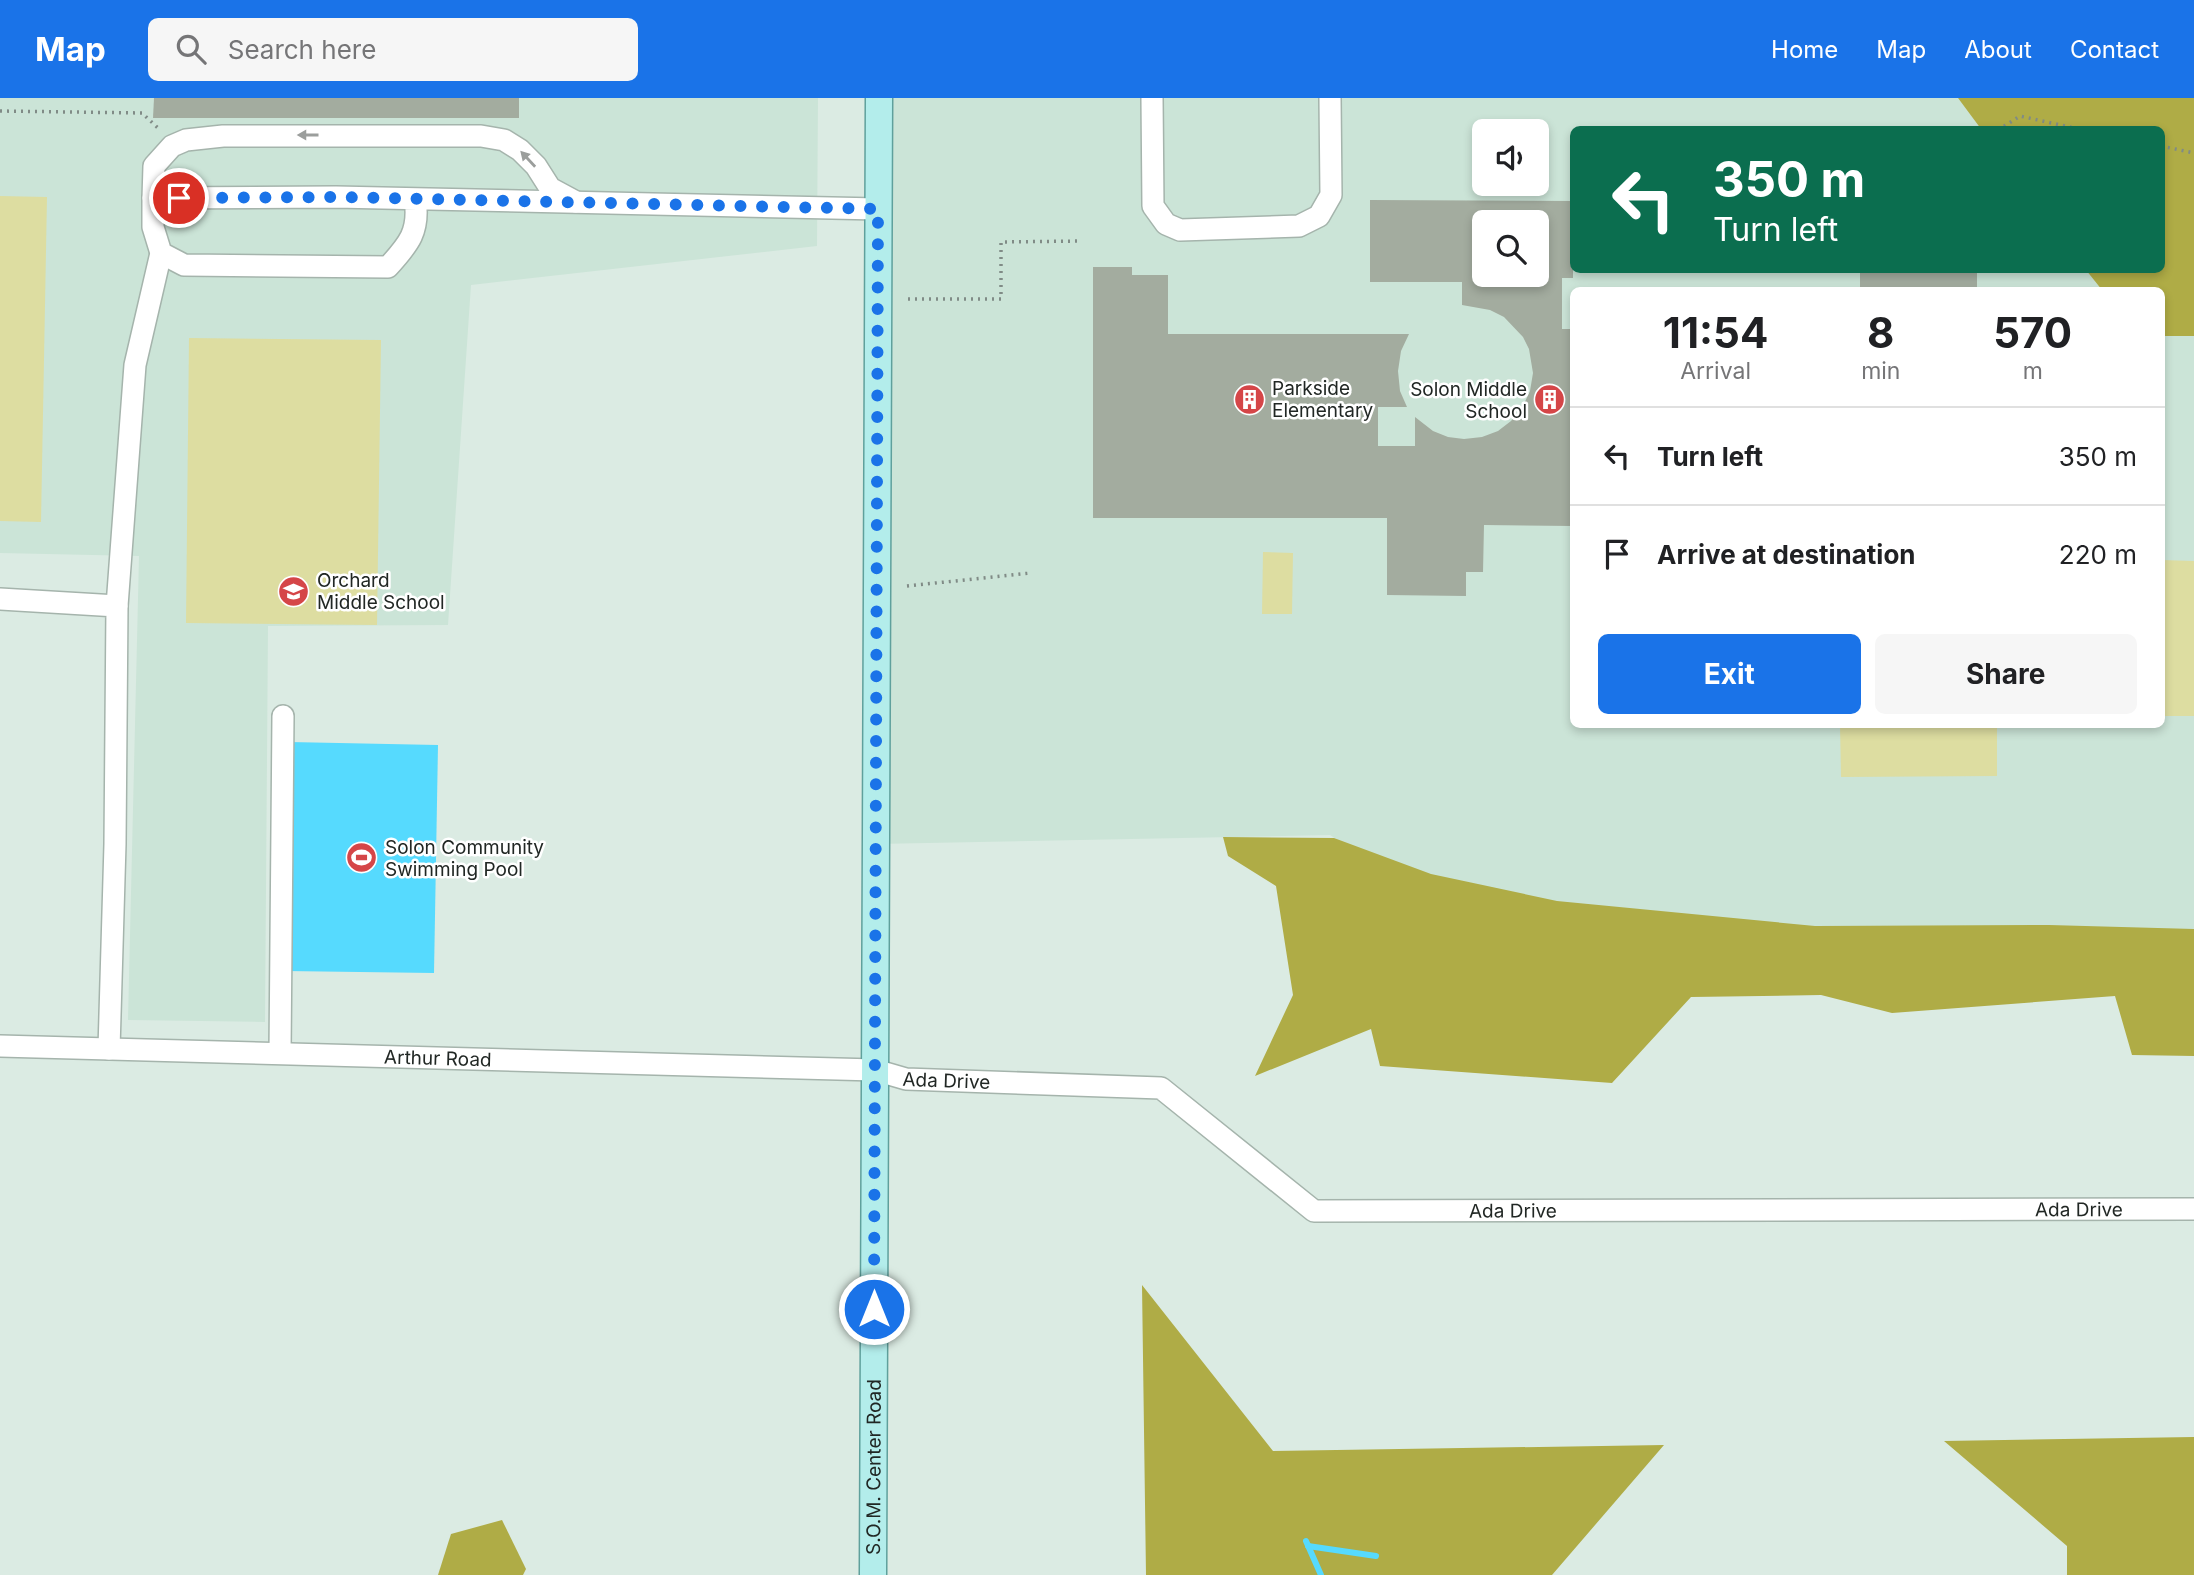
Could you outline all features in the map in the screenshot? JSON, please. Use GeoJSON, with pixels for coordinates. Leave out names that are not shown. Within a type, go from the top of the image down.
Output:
{"type":"FeatureCollection","features":[{"type":"Feature","properties":{"kind":"main road","name":"S.O.M. Center Road"},"geometry":{"type":"LineString","coordinates":[[873,1575],[879,98]]}},
{"type":"Feature","properties":{"kind":"street"},"geometry":{"type":"LineString","coordinates":[[1152,98],[1153,206],[1166,224],[1180,230],[1299,226],[1319,216],[1331,195],[1330,98]]}},
{"type":"Feature","properties":{"kind":"street"},"geometry":{"type":"LineString","coordinates":[[109,1049],[115,844],[117,606],[135,365],[161,253],[153,228],[154,166],[172,146],[186,140],[274,135],[481,136],[504,140],[520,150],[536,166],[550,188],[578,203]]}},
{"type":"Feature","properties":{"kind":"street"},"geometry":{"type":"LineString","coordinates":[[153,198],[335,197],[878,209]]}},
{"type":"Feature","properties":{"kind":"street"},"geometry":{"type":"LineString","coordinates":[[161,253],[184,265],[388,267],[408,246],[418,219],[415,199]]}},
{"type":"Feature","properties":{"kind":"street"},"geometry":{"type":"LineString","coordinates":[[0,599],[117,606]]}},
{"type":"Feature","properties":{"kind":"street"},"geometry":{"type":"LineString","coordinates":[[280,1053],[283,716]]}},
{"type":"Feature","properties":{"kind":"street","name":"Arthur Road"},"geometry":{"type":"LineString","coordinates":[[0,1046],[875,1070]]}},
{"type":"Feature","properties":{"kind":"street","name":"Ada Drive"},"geometry":{"type":"LineString","coordinates":[[875,1070],[906,1079],[1161,1088],[1314,1211],[2194,1209]]}},
{"type":"Feature","properties":{"kind":"path"},"geometry":{"type":"LineString","coordinates":[[0,111],[142,113],[165,134]]}},
{"type":"Feature","properties":{"kind":"path"},"geometry":{"type":"LineString","coordinates":[[2005,126],[2021,116],[2065,126]]}},
{"type":"Feature","properties":{"kind":"path"},"geometry":{"type":"LineString","coordinates":[[2165,147],[2194,153]]}},
{"type":"Feature","properties":{"kind":"path"},"geometry":{"type":"LineString","coordinates":[[908,299],[1001,299],[1001,242],[1080,241]]}},
{"type":"Feature","properties":{"kind":"path"},"geometry":{"type":"LineString","coordinates":[[907,586],[1031,573]]}},
{"type":"Feature","properties":{"kind":"shaded area","name":"Orchard Middle School"},"geometry":{"type":"Polygon","coordinates":[[[0,98],[818,98],[817,246],[471,285],[448,625],[268,626],[265,1022],[128,1020],[139,556],[0,553],[0,98]]]}},
{"type":"Feature","properties":{"kind":"shaded area"},"geometry":{"type":"Polygon","coordinates":[[[879,98],[1958,98],[1979,126],[1570,126],[1570,273],[2088,273],[2100,287],[1570,287],[1570,728],[2165,728],[2165,336],[2194,336],[2194,938],[1494,942],[1330,835],[876,844],[879,98]]]}},
{"type":"Feature","properties":{"kind":"shaded area"},"geometry":{"type":"Polygon","coordinates":[[[1958,98],[2194,98],[2194,336],[2165,336],[2165,287],[2100,287],[2088,273],[2165,273],[2165,126],[1979,126],[1958,98]]]}},
{"type":"Feature","properties":{"kind":"shaded area"},"geometry":{"type":"Polygon","coordinates":[[[1223,837],[1334,838],[1431,874],[1557,901],[1815,926],[2049,925],[2194,929],[2194,1056],[2132,1055],[2115,996],[1892,1013],[1821,995],[1691,997],[1612,1083],[1380,1066],[1371,1029],[1255,1076],[1293,995],[1276,886],[1228,856],[1223,837]]]}},
{"type":"Feature","properties":{"kind":"shaded area"},"geometry":{"type":"Polygon","coordinates":[[[1142,1285],[1273,1451],[1664,1445],[1552,1575],[1146,1575],[1142,1285]]]}},
{"type":"Feature","properties":{"kind":"shaded area"},"geometry":{"type":"Polygon","coordinates":[[[2194,1437],[2194,1575],[2067,1575],[2067,1546],[1944,1441],[2194,1437]]]}},
{"type":"Feature","properties":{"kind":"shaded area"},"geometry":{"type":"Polygon","coordinates":[[[502,1520],[526,1569],[523,1575],[438,1575],[451,1534],[502,1520]]]}},
{"type":"Feature","properties":{"kind":"green space"},"geometry":{"type":"Polygon","coordinates":[[[0,196],[47,197],[41,522],[0,521],[0,196]]]}},
{"type":"Feature","properties":{"kind":"green space"},"geometry":{"type":"Polygon","coordinates":[[[189,338],[381,340],[377,625],[186,623],[189,338]]]}},
{"type":"Feature","properties":{"kind":"green space"},"geometry":{"type":"Polygon","coordinates":[[[1263,552],[1293,553],[1292,614],[1262,614],[1263,552]]]}},
{"type":"Feature","properties":{"kind":"green space"},"geometry":{"type":"Polygon","coordinates":[[[2165,560],[2194,561],[2194,716],[2165,716],[2165,560]]]}},
{"type":"Feature","properties":{"kind":"green space"},"geometry":{"type":"Polygon","coordinates":[[[1840,728],[1997,728],[1997,776],[1841,777],[1840,728]]]}},
{"type":"Feature","properties":{"kind":"water","name":"Solon Community Swimming Pool"},"geometry":{"type":"Polygon","coordinates":[[[289,742],[438,745],[434,973],[285,971],[289,742]]]}},
{"type":"Feature","properties":{"kind":"building"},"geometry":{"type":"Polygon","coordinates":[[[154,98],[519,98],[519,118],[153,118],[154,98]]]}},
{"type":"Feature","properties":{"kind":"building"},"geometry":{"type":"Polygon","coordinates":[[[1370,200],[1570,201],[1570,273],[1573,273],[1573,278],[1562,278],[1562,329],[1570,329],[1570,526],[1484,525],[1483,572],[1466,572],[1466,596],[1387,595],[1387,518],[1093,518],[1093,267],[1132,267],[1132,275],[1168,275],[1168,334],[1409,334],[1401,351],[1398,371],[1400,391],[1407,407],[1378,407],[1378,446],[1415,446],[1415,417],[1433,431],[1464,439],[1482,437],[1498,431],[1522,408],[1530,391],[1533,373],[1529,349],[1523,337],[1504,317],[1490,310],[1462,305],[1462,282],[1370,282],[1370,200]]]}},
{"type":"Feature","properties":{"kind":"building"},"geometry":{"type":"Polygon","coordinates":[[[1860,273],[1977,273],[1977,287],[1860,287],[1860,273]]]}},
{"type":"Feature","properties":{"kind":"waterway"},"geometry":{"type":"LineString","coordinates":[[1306,1541],[1321,1575]]}},
{"type":"Feature","properties":{"kind":"waterway"},"geometry":{"type":"LineString","coordinates":[[1308,1546],[1376,1556]]}},
{"type":"Feature","properties":{"kind":"place","name":"Parkside Elementary"},"geometry":{"type":"Point","coordinates":[1249,399]}},
{"type":"Feature","properties":{"kind":"place","name":"Solon Middle School"},"geometry":{"type":"Point","coordinates":[1550,400]}},
{"type":"Feature","properties":{"kind":"place","name":"Orchard Middle School"},"geometry":{"type":"Point","coordinates":[294,591]}},
{"type":"Feature","properties":{"kind":"place","name":"Solon Community Swimming Pool"},"geometry":{"type":"Point","coordinates":[362,858]}},
{"type":"Feature","properties":{"kind":"route"},"geometry":{"type":"LineString","coordinates":[[179,198],[335,197],[878,209],[874,1309]]}}]}
